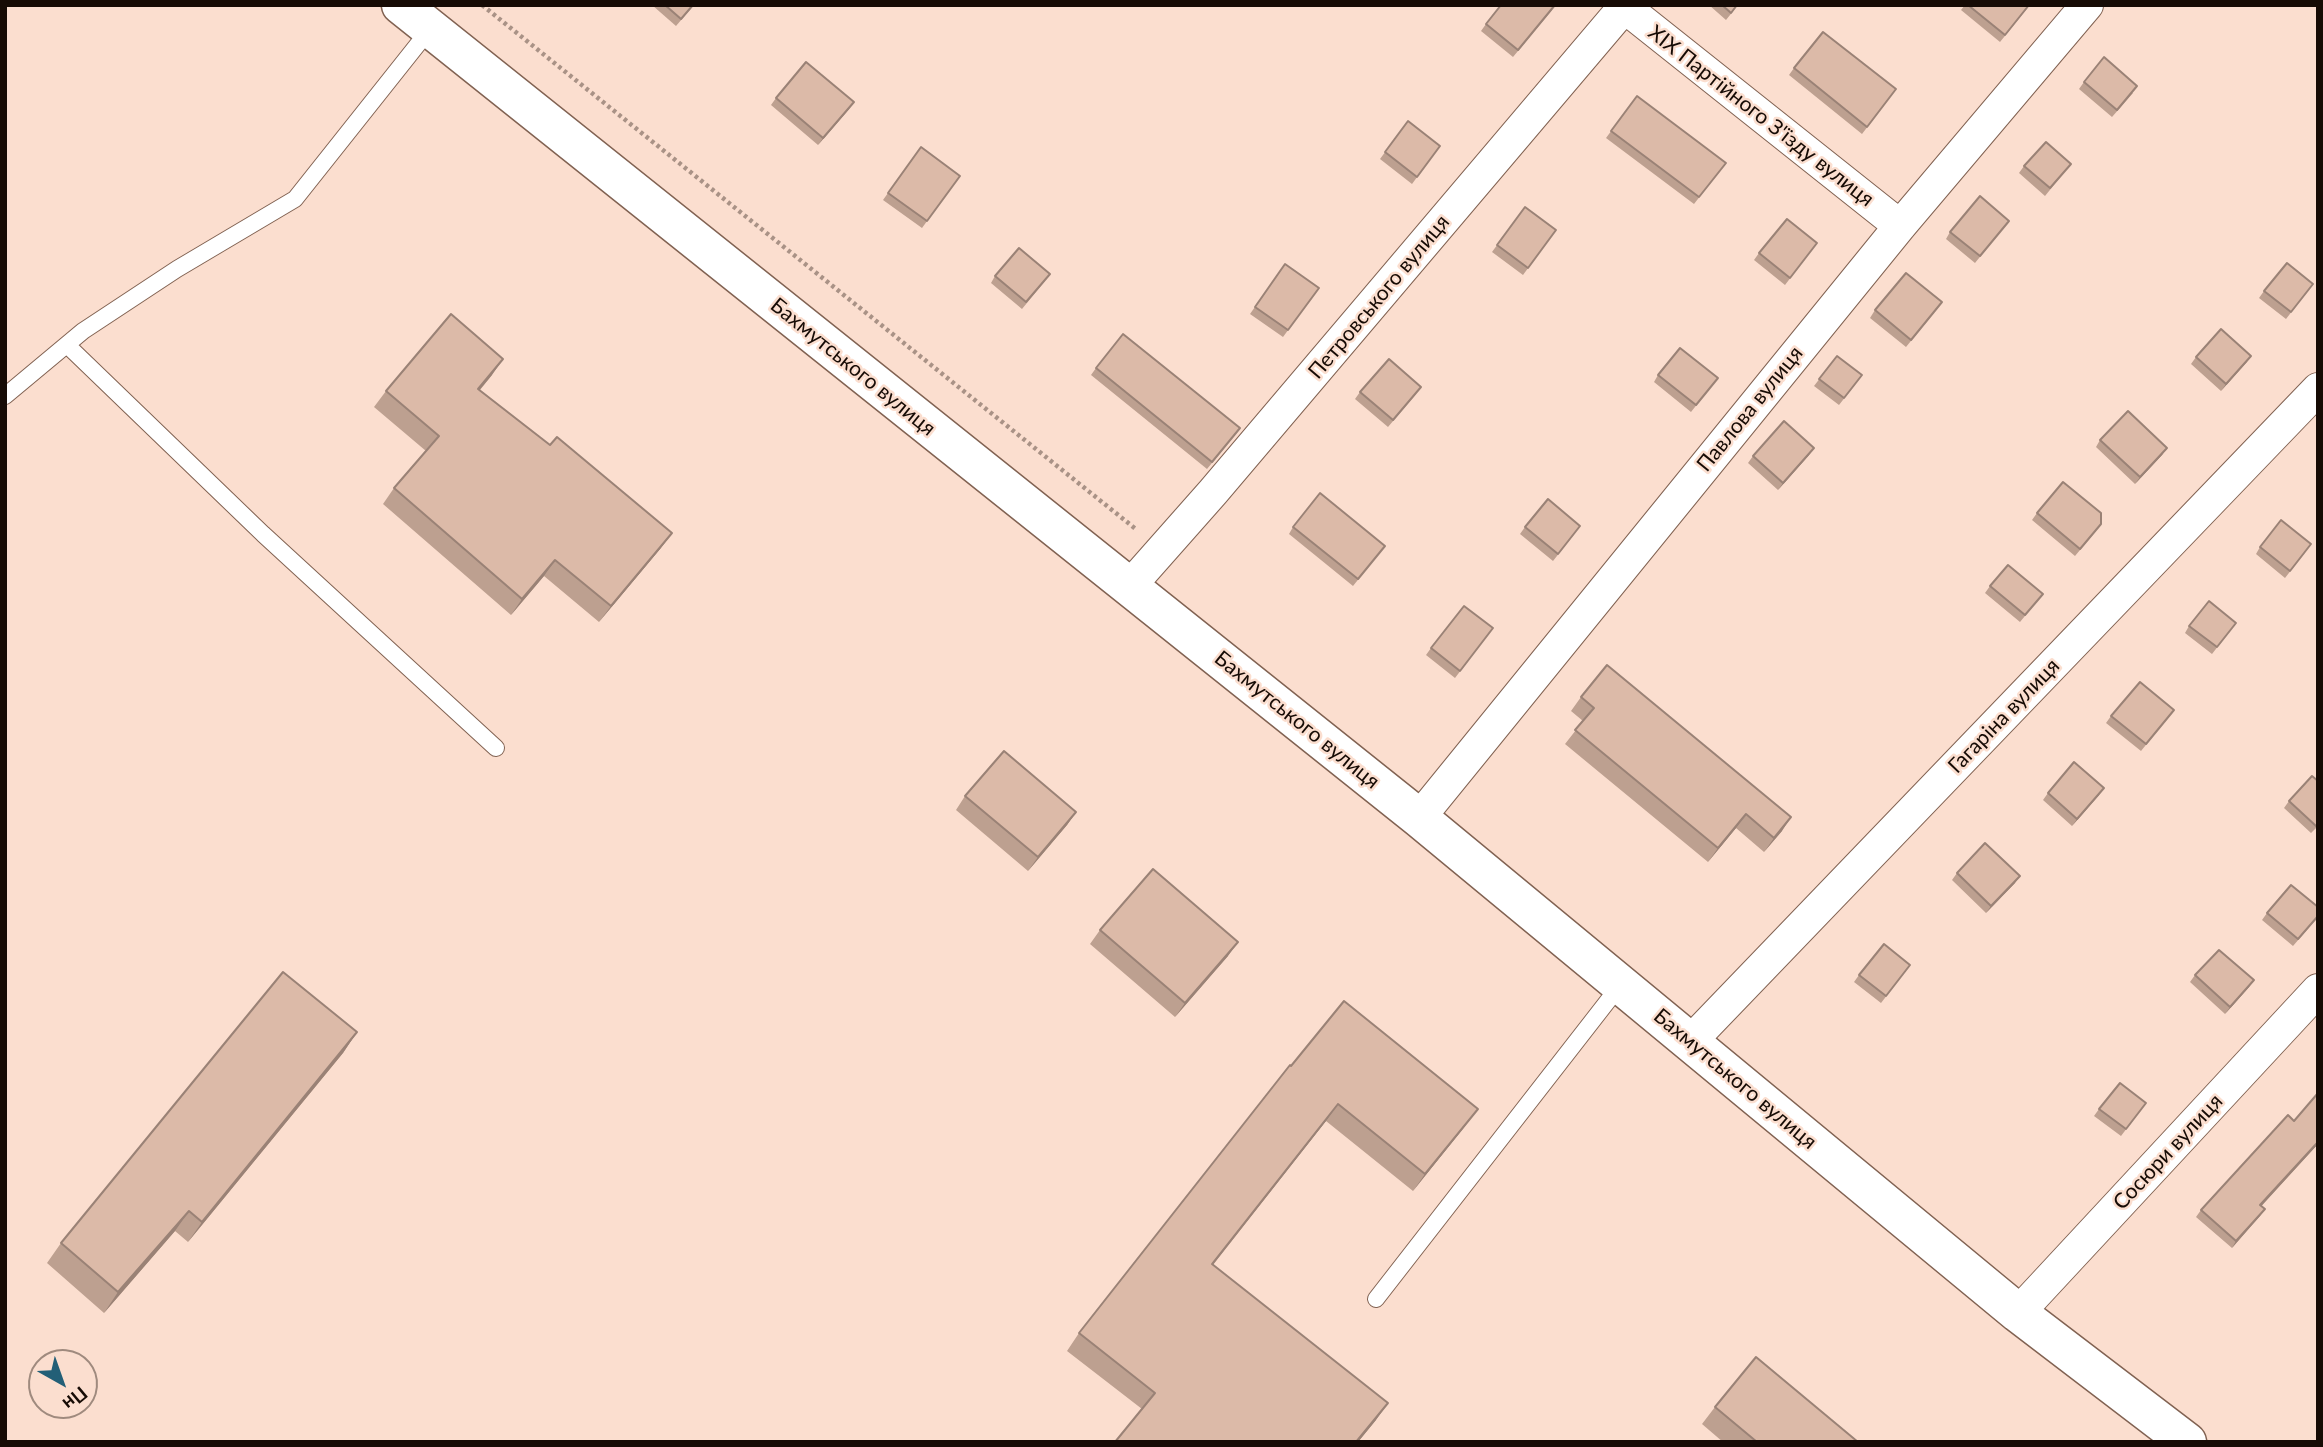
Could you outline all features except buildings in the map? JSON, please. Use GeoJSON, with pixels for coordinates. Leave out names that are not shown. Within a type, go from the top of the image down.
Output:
{"type":"FeatureCollection","features":[{"type":"Feature","properties":{"kind":"main road","name":"Бахмутського вулиця"},"geometry":{"type":"LineString","coordinates":[[401,5],[1419,818],[2018,1313],[2187,1442]]}},
{"type":"Feature","properties":{"kind":"street","name":"Павлова вулиця"},"geometry":{"type":"LineString","coordinates":[[1419,818],[1899,226],[2087,5]]}},
{"type":"Feature","properties":{"kind":"street","name":"Петровського вулиця"},"geometry":{"type":"LineString","coordinates":[[1129,587],[1624,6]]}},
{"type":"Feature","properties":{"kind":"street","name":"XIX Партійного З'їзду вулиця"},"geometry":{"type":"LineString","coordinates":[[1624,6],[1899,226]]}},
{"type":"Feature","properties":{"kind":"street","name":"Гагаріна вулиця"},"geometry":{"type":"LineString","coordinates":[[1690,1042],[2318,389]]}},
{"type":"Feature","properties":{"kind":"street","name":"Сосюри вулиця"},"geometry":{"type":"LineString","coordinates":[[2018,1313],[2318,990]]}},
{"type":"Feature","properties":{"kind":"lane"},"geometry":{"type":"LineString","coordinates":[[5,396],[83,331],[177,269],[295,200],[430,29]]}},
{"type":"Feature","properties":{"kind":"lane"},"geometry":{"type":"LineString","coordinates":[[67,345],[263,534],[496,748]]}},
{"type":"Feature","properties":{"kind":"lane"},"geometry":{"type":"LineString","coordinates":[[1376,1299],[1621,984]]}},
{"type":"Feature","properties":{"kind":"path"},"geometry":{"type":"LineString","coordinates":[[482,5],[1162,550]]}}]}
